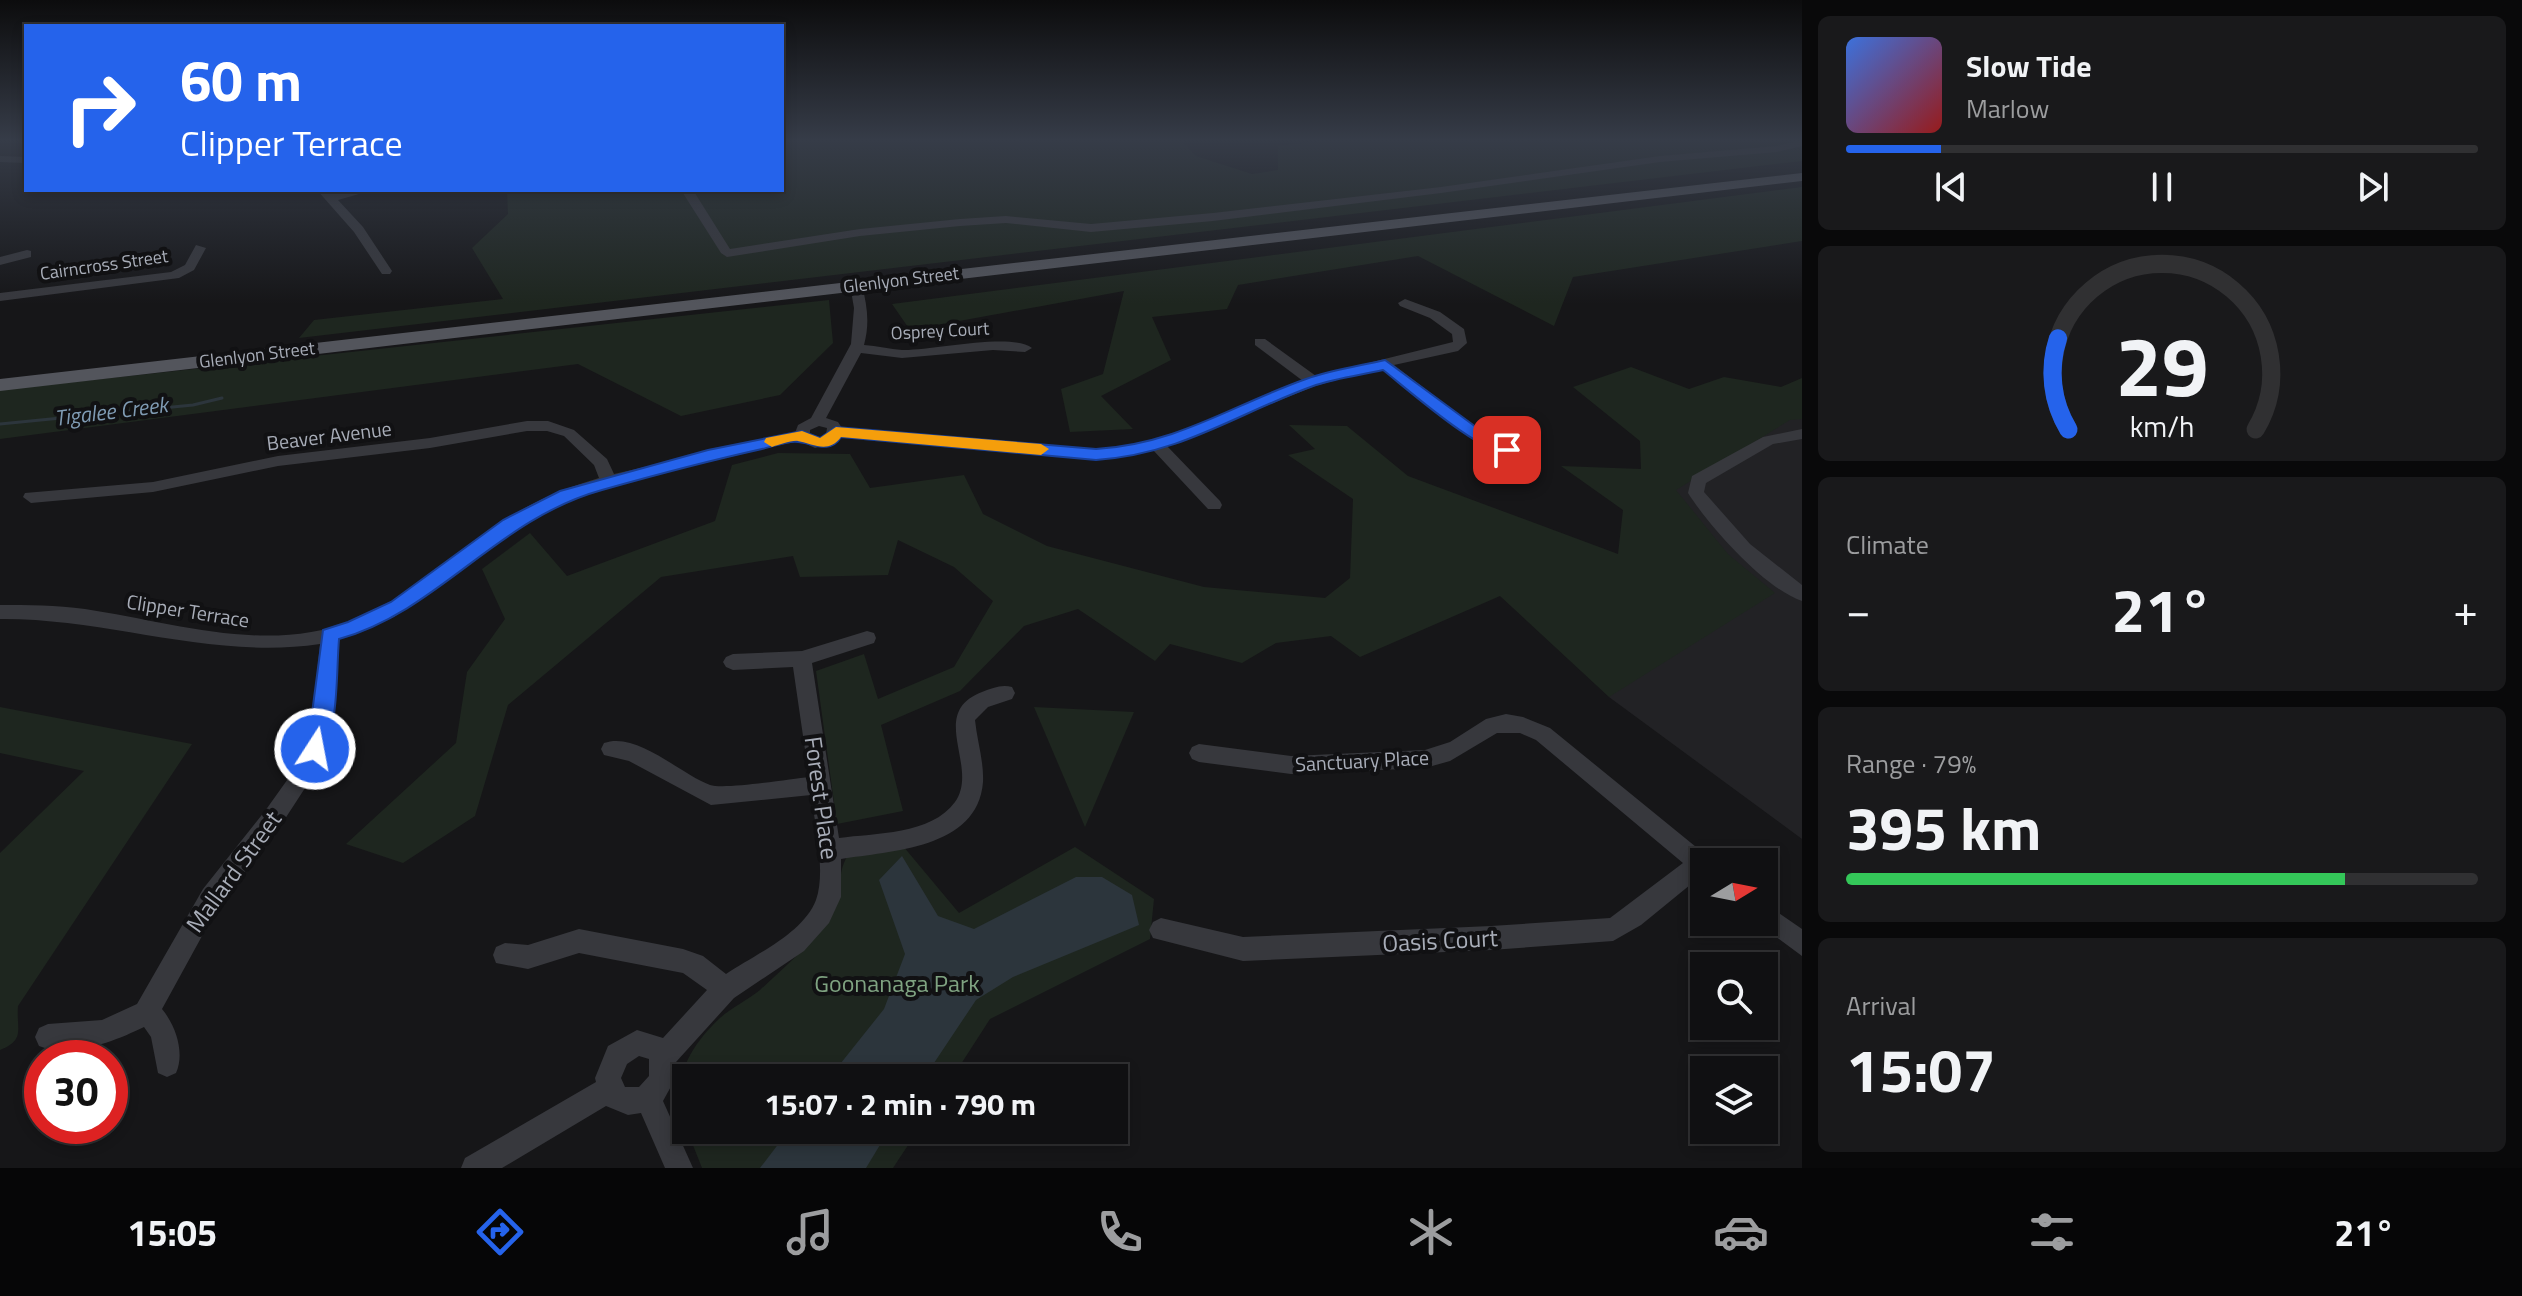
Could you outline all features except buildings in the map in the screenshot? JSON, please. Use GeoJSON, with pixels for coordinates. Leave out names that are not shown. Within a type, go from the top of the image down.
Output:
{"type":"FeatureCollection","features":[{"type":"Feature","properties":{"kind":"main road","name":"Glenlyon Street"},"geometry":{"type":"LineString","coordinates":[[0,385],[1649,195]]}},
{"type":"Feature","properties":{"kind":"street"},"geometry":{"type":"LineString","coordinates":[[326,195],[359,230],[386,271]]}},
{"type":"Feature","properties":{"kind":"street"},"geometry":{"type":"LineString","coordinates":[[690,195],[727,253],[853,231],[997,219],[1062,227],[1132,226],[1190,216],[1213,217],[1359,202],[1394,195]]}},
{"type":"Feature","properties":{"kind":"street","name":"Cairncross Street"},"geometry":{"type":"LineString","coordinates":[[0,297],[174,275],[190,267],[200,248]]}},
{"type":"Feature","properties":{"kind":"street"},"geometry":{"type":"LineString","coordinates":[[0,261],[27,254]]}},
{"type":"Feature","properties":{"kind":"street"},"geometry":{"type":"LineString","coordinates":[[817,421],[824,401],[861,339],[856,285]]}},
{"type":"Feature","properties":{"kind":"street"},"geometry":{"type":"LineString","coordinates":[[836,432],[1096,455],[1132,452],[1158,446],[1313,381],[1453,348],[1460,343],[1459,332],[1435,315],[1405,303]]}},
{"type":"Feature","properties":{"kind":"street"},"geometry":{"type":"LineString","coordinates":[[1260,342],[1313,381]]}},
{"type":"Feature","properties":{"kind":"street","name":"Osprey Court"},"geometry":{"type":"LineString","coordinates":[[858,348],[902,354],[993,346],[1025,348]]}},
{"type":"Feature","properties":{"kind":"street"},"geometry":{"type":"LineString","coordinates":[[1385,365],[1475,434],[1507,450]]}},
{"type":"Feature","properties":{"kind":"street"},"geometry":{"type":"LineString","coordinates":[[817,421],[833,425],[836,432],[832,439],[821,443],[809,442],[802,436],[803,428],[817,421]]}},
{"type":"Feature","properties":{"kind":"street","name":"Beaver Avenue"},"geometry":{"type":"LineString","coordinates":[[31,497],[153,487],[278,461],[430,443],[527,426],[548,426],[569,433],[601,463],[608,481]]}},
{"type":"Feature","properties":{"kind":"street"},"geometry":{"type":"LineString","coordinates":[[1802,434],[1780,437],[1757,447],[1698,480],[1696,493],[1730,537],[1762,567],[1802,594]]}},
{"type":"Feature","properties":{"kind":"street","name":"Clipper Terrace"},"geometry":{"type":"LineString","coordinates":[[0,612],[70,612],[231,643],[276,643],[330,635],[377,618],[408,601],[490,538],[565,495],[733,449],[802,436]]}},
{"type":"Feature","properties":{"kind":"street"},"geometry":{"type":"LineString","coordinates":[[1158,446],[1214,505]]}},
{"type":"Feature","properties":{"kind":"street","name":"Mallard Street"},"geometry":{"type":"LineString","coordinates":[[146,1013],[211,897],[273,818],[309,765],[322,721],[330,635]]}},
{"type":"Feature","properties":{"kind":"street"},"geometry":{"type":"LineString","coordinates":[[733,662],[802,659],[867,638]]}},
{"type":"Feature","properties":{"kind":"street","name":"Forest Place"},"geometry":{"type":"LineString","coordinates":[[663,1057],[725,989],[795,943],[821,915],[832,881],[830,850],[802,659]]}},
{"type":"Feature","properties":{"kind":"street"},"geometry":{"type":"LineString","coordinates":[[830,850],[924,834],[951,823],[967,805],[973,784],[965,720],[969,710],[979,701],[1005,693]]}},
{"type":"Feature","properties":{"kind":"street","name":"Sanctuary Place"},"geometry":{"type":"LineString","coordinates":[[1199,753],[1291,765],[1425,759],[1442,757],[1493,724],[1519,722],[1543,734],[1690,856]]}},
{"type":"Feature","properties":{"kind":"street"},"geometry":{"type":"LineString","coordinates":[[611,749],[633,753],[711,796],[819,785]]}},
{"type":"Feature","properties":{"kind":"street","name":"Oasis Court"},"geometry":{"type":"LineString","coordinates":[[1161,930],[1226,947],[1265,949],[1613,929],[1690,875]]}},
{"type":"Feature","properties":{"kind":"street"},"geometry":{"type":"LineString","coordinates":[[1778,925],[1802,944]]}},
{"type":"Feature","properties":{"kind":"street"},"geometry":{"type":"LineString","coordinates":[[505,955],[533,958],[567,941],[591,942],[683,961],[694,965],[725,989]]}},
{"type":"Feature","properties":{"kind":"street"},"geometry":{"type":"LineString","coordinates":[[48,1037],[103,1033],[146,1013],[156,1021],[163,1033],[167,1064]]}},
{"type":"Feature","properties":{"kind":"street"},"geometry":{"type":"LineString","coordinates":[[648,1043],[657,1048],[663,1057],[663,1079],[648,1098],[626,1102],[616,1098],[610,1089],[610,1066],[626,1047],[648,1043]]}},
{"type":"Feature","properties":{"kind":"street"},"geometry":{"type":"LineString","coordinates":[[475,1168],[610,1089]]}},
{"type":"Feature","properties":{"kind":"street"},"geometry":{"type":"LineString","coordinates":[[648,1098],[679,1168]]}},
{"type":"Feature","properties":{"kind":"shaded area"},"geometry":{"type":"Polygon","coordinates":[[[1802,400],[1802,839],[1609,697],[1664,479],[1802,400]]]}},
{"type":"Feature","properties":{"kind":"shaded area"},"geometry":{"type":"Polygon","coordinates":[[[902,856],[938,916],[974,929],[1076,877],[1102,877],[1132,895],[1139,925],[1013,977],[976,1000],[933,1064],[840,1064],[884,1009],[905,954],[879,880],[902,856]]]}},
{"type":"Feature","properties":{"kind":"shaded area"},"geometry":{"type":"Polygon","coordinates":[[[778,1144],[881,1144],[866,1168],[760,1168],[778,1144]]]}},
{"type":"Feature","properties":{"kind":"green space"},"geometry":{"type":"Polygon","coordinates":[[[507,195],[1517,195],[299,338],[314,320],[503,299],[472,248],[508,214],[507,195]]]}},
{"type":"Feature","properties":{"kind":"green space"},"geometry":{"type":"Polygon","coordinates":[[[1744,195],[1802,195],[1802,241],[1573,277],[1554,326],[1418,256],[1238,285],[1227,309],[1152,317],[1171,360],[1101,396],[1133,429],[1070,432],[1061,389],[1103,374],[1124,291],[910,330],[892,304],[1744,195]]]}},
{"type":"Feature","properties":{"kind":"green space"},"geometry":{"type":"Polygon","coordinates":[[[829,300],[833,343],[780,395],[681,416],[578,364],[0,439],[0,390],[829,300]]]}},
{"type":"Feature","properties":{"kind":"green space"},"geometry":{"type":"Polygon","coordinates":[[[1631,367],[1689,389],[1724,377],[1781,387],[1802,378],[1802,419],[1790,420],[1676,490],[1728,554],[1775,593],[1609,697],[1500,596],[1360,657],[1331,636],[1276,643],[1242,663],[1170,644],[1155,661],[1078,609],[1024,626],[960,691],[881,725],[903,811],[837,824],[816,671],[864,654],[878,699],[954,667],[993,601],[954,567],[898,540],[888,575],[800,577],[793,556],[661,577],[508,705],[475,816],[403,863],[346,844],[456,743],[467,672],[505,619],[482,569],[530,533],[567,576],[715,521],[732,465],[778,453],[850,454],[870,488],[964,475],[983,514],[1047,546],[1204,587],[1325,598],[1350,578],[1353,499],[1288,455],[1315,449],[1289,425],[1347,426],[1408,476],[1618,554],[1623,510],[1561,466],[1641,469],[1640,441],[1573,387],[1631,367]]]}},
{"type":"Feature","properties":{"kind":"green space"},"geometry":{"type":"Polygon","coordinates":[[[0,707],[192,744],[18,1006],[17,1038],[0,1050],[0,853],[84,771],[0,753],[0,707]]]}},
{"type":"Feature","properties":{"kind":"green space"},"geometry":{"type":"Polygon","coordinates":[[[1034,707],[1134,712],[1085,827],[1034,707]]]}},
{"type":"Feature","properties":{"kind":"green space","name":"Goonanaga Park"},"geometry":{"type":"Polygon","coordinates":[[[903,846],[959,913],[1075,847],[1154,899],[1150,939],[990,1019],[961,1064],[686,1064],[698,1042],[720,1018],[755,994],[822,929],[833,912],[848,855],[903,846]]]}},
{"type":"Feature","properties":{"kind":"green space"},"geometry":{"type":"Polygon","coordinates":[[[693,1144],[909,1144],[893,1168],[702,1168],[693,1144]]]}},
{"type":"Feature","properties":{"kind":"waterway","name":"Tigalee Creek"},"geometry":{"type":"LineString","coordinates":[[0,424],[193,405],[222,398]]}},
{"type":"Feature","properties":{"kind":"slow traffic"},"geometry":{"type":"LineString","coordinates":[[772,442],[802,436],[809,442],[821,443],[832,439],[836,432],[1041,449]]}},
{"type":"Feature","properties":{"kind":"route"},"geometry":{"type":"LineString","coordinates":[[315,749],[322,721],[330,635],[354,628],[398,607],[509,524],[544,505],[608,481],[708,455],[802,436],[809,442],[821,443],[832,439],[836,432],[1096,455],[1132,452],[1165,444],[1313,381],[1385,365],[1475,434],[1507,450]]}}]}
